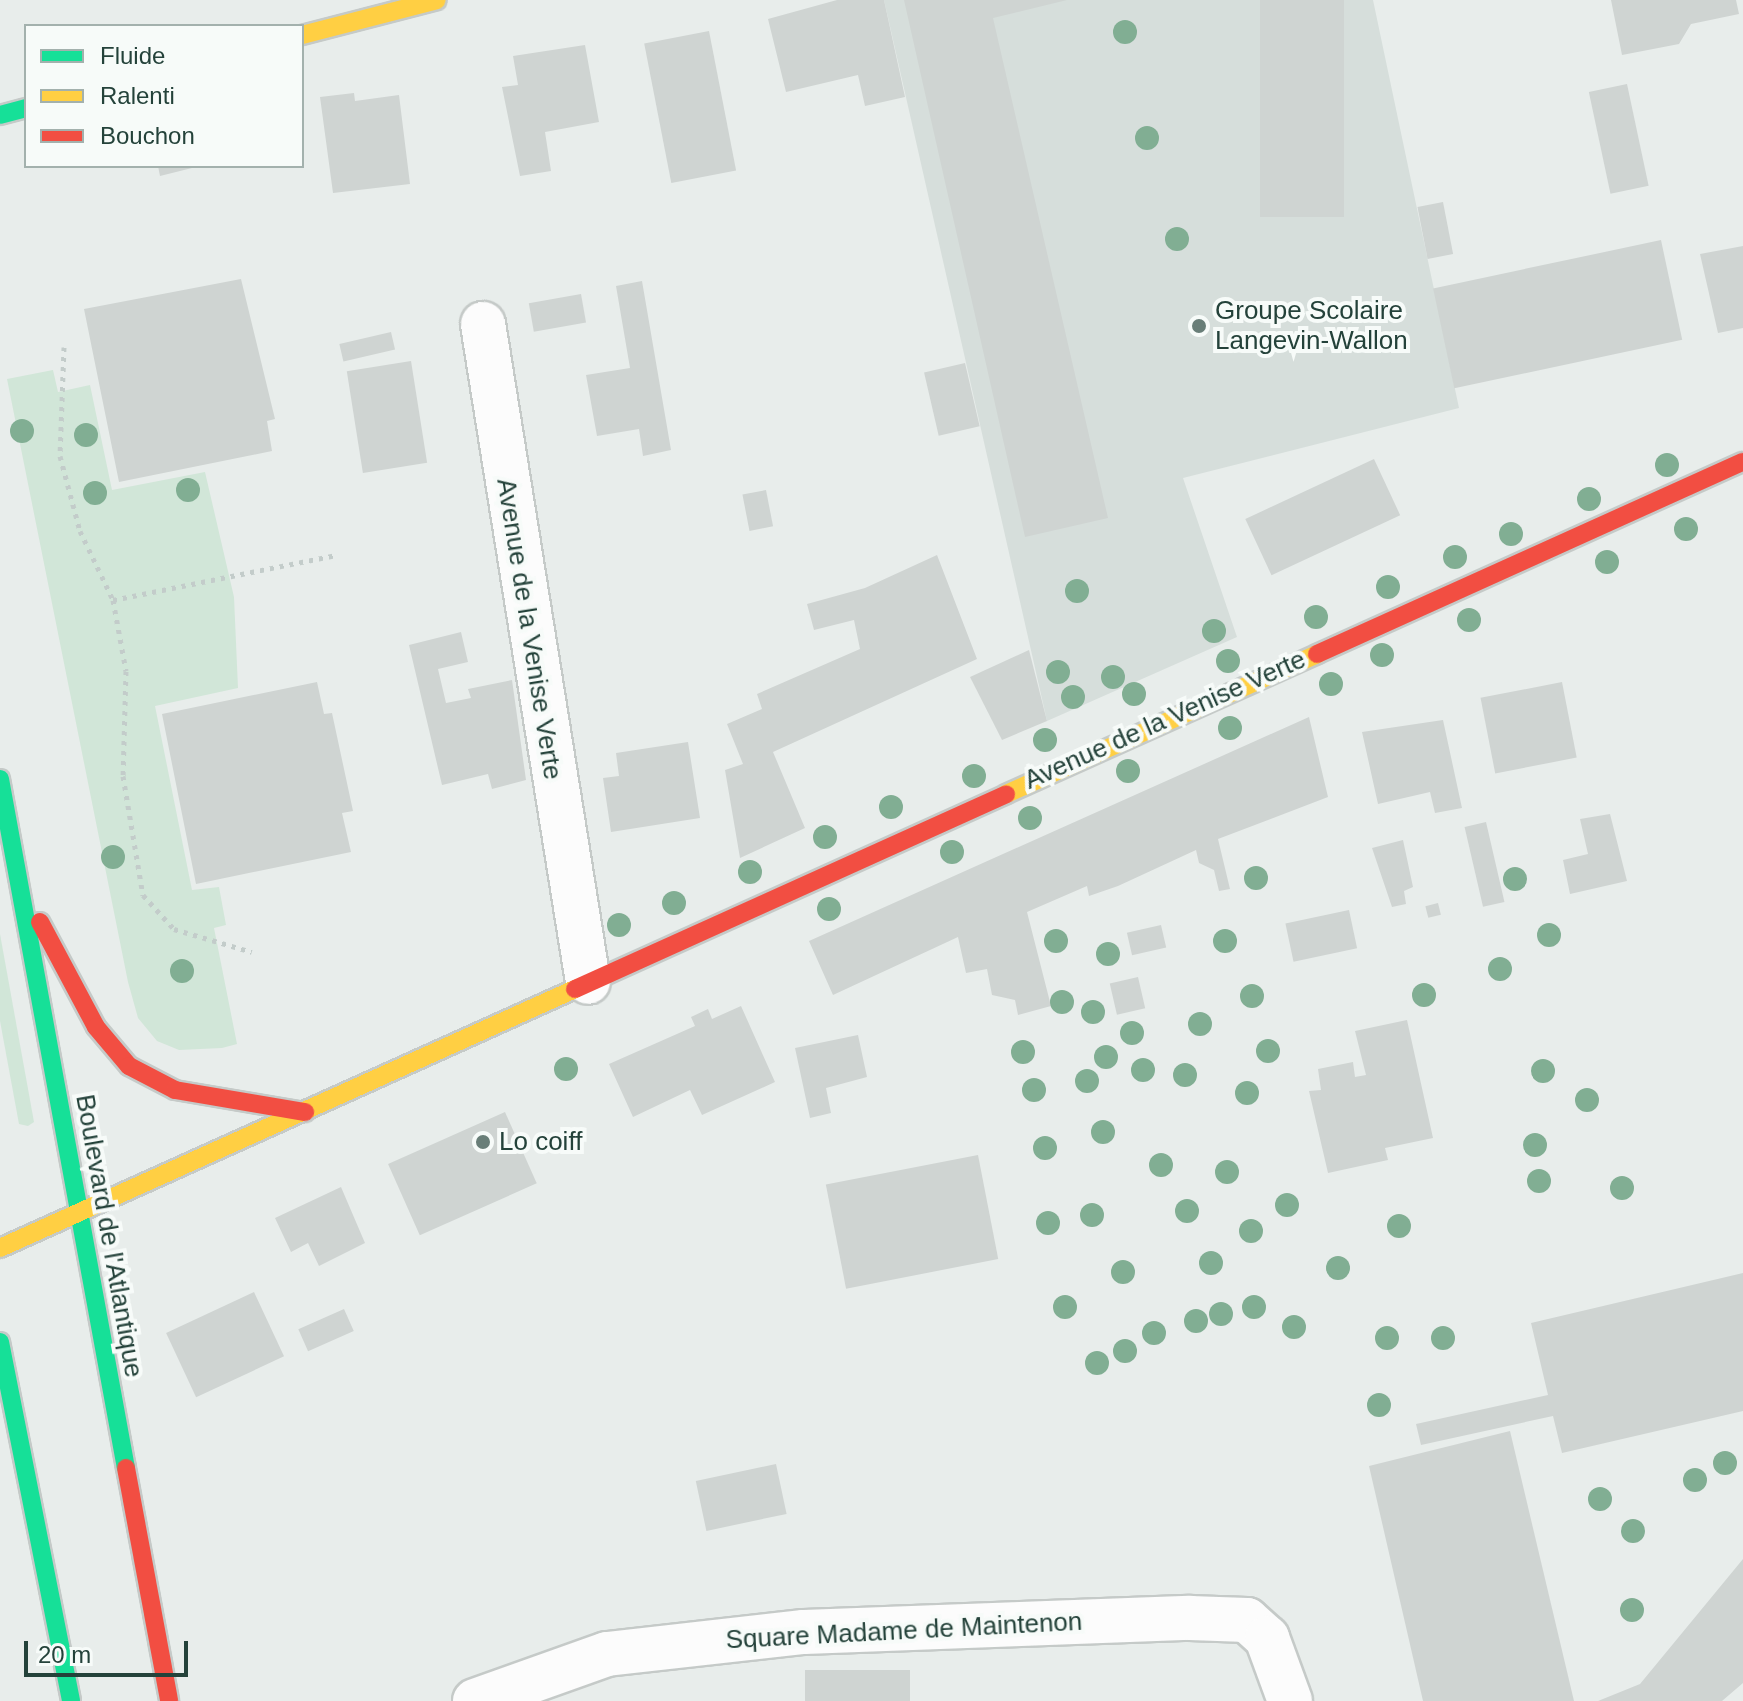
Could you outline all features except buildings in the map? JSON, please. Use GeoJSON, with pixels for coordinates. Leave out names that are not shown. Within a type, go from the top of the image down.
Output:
{"type":"FeatureCollection","features":[{"type":"Feature","properties":{"kind":"street"},"geometry":{"type":"LineString","coordinates":[[304,34],[427,1]]}},
{"type":"Feature","properties":{"kind":"street"},"geometry":{"type":"LineString","coordinates":[[0,115],[24,109]]}},
{"type":"Feature","properties":{"kind":"street","name":"Avenue de la Venise Verte"},"geometry":{"type":"LineString","coordinates":[[483,324],[588,982]]}},
{"type":"Feature","properties":{"kind":"street","name":"Avenue de la Venise Verte"},"geometry":{"type":"LineString","coordinates":[[0,1248],[1743,462]]}},
{"type":"Feature","properties":{"kind":"street","name":"Boulevard de l'Atlantique"},"geometry":{"type":"LineString","coordinates":[[0,779],[169,1701]]}},
{"type":"Feature","properties":{"kind":"street"},"geometry":{"type":"LineString","coordinates":[[21,889],[96,1027],[129,1066],[175,1090],[305,1112]]}},
{"type":"Feature","properties":{"kind":"street"},"geometry":{"type":"LineString","coordinates":[[0,1342],[41,1565],[71,1701]]}},
{"type":"Feature","properties":{"kind":"street"},"geometry":{"type":"LineString","coordinates":[[17,1534],[41,1565]]}},
{"type":"Feature","properties":{"kind":"street","name":"Square Madame de Maintenon"},"geometry":{"type":"LineString","coordinates":[[475,1701],[607,1654],[804,1632],[1190,1618],[1247,1620],[1267,1638],[1290,1701]]}},
{"type":"Feature","properties":{"kind":"path"},"geometry":{"type":"LineString","coordinates":[[64,347],[60,456],[80,531],[113,600],[126,671],[123,776],[143,895],[174,929],[252,952]]}},
{"type":"Feature","properties":{"kind":"path"},"geometry":{"type":"LineString","coordinates":[[113,600],[337,555]]}},
{"type":"Feature","properties":{"kind":"shaded area","name":"Groupe Scolaire Langevin-Wallon"},"geometry":{"type":"Polygon","coordinates":[[[884,0],[1373,0],[1459,408],[1183,478],[1237,637],[1047,721],[884,0]]]}},
{"type":"Feature","properties":{"kind":"green space"},"geometry":{"type":"Polygon","coordinates":[[[53,370],[58,392],[90,385],[112,490],[205,472],[234,597],[238,688],[155,706],[192,890],[219,887],[226,925],[214,928],[237,1044],[222,1048],[179,1050],[157,1041],[138,1018],[128,982],[7,379],[53,370]]]}},
{"type":"Feature","properties":{"kind":"green space"},"geometry":{"type":"Polygon","coordinates":[[[0,934],[34,1122],[28,1126],[19,1124],[0,1021],[0,934]]]}},
{"type":"Feature","properties":{"kind":"traffic: fast"},"geometry":{"type":"LineString","coordinates":[[0,115],[24,109]]}},
{"type":"Feature","properties":{"kind":"traffic: fast"},"geometry":{"type":"LineString","coordinates":[[0,779],[126,1468]]}},
{"type":"Feature","properties":{"kind":"traffic: fast"},"geometry":{"type":"LineString","coordinates":[[0,1342],[71,1701]]}},
{"type":"Feature","properties":{"kind":"traffic: slow"},"geometry":{"type":"LineString","coordinates":[[304,34],[437,0]]}},
{"type":"Feature","properties":{"kind":"traffic: slow"},"geometry":{"type":"LineString","coordinates":[[1006,794],[1317,654]]}},
{"type":"Feature","properties":{"kind":"traffic: slow"},"geometry":{"type":"LineString","coordinates":[[0,1248],[575,989]]}},
{"type":"Feature","properties":{"kind":"traffic: jam"},"geometry":{"type":"LineString","coordinates":[[1317,654],[1743,462]]}},
{"type":"Feature","properties":{"kind":"traffic: jam"},"geometry":{"type":"LineString","coordinates":[[575,989],[1006,794]]}},
{"type":"Feature","properties":{"kind":"traffic: jam"},"geometry":{"type":"LineString","coordinates":[[40,922],[96,1027],[129,1066],[175,1090],[305,1112]]}},
{"type":"Feature","properties":{"kind":"traffic: jam"},"geometry":{"type":"LineString","coordinates":[[126,1468],[169,1701]]}},
{"type":"Feature","properties":{"kind":"place","name":"Groupe Scolaire Langevin-Wallon"},"geometry":{"type":"Point","coordinates":[1199,326]}},
{"type":"Feature","properties":{"kind":"place","name":"Lo coiff"},"geometry":{"type":"Point","coordinates":[483,1142]}}]}
